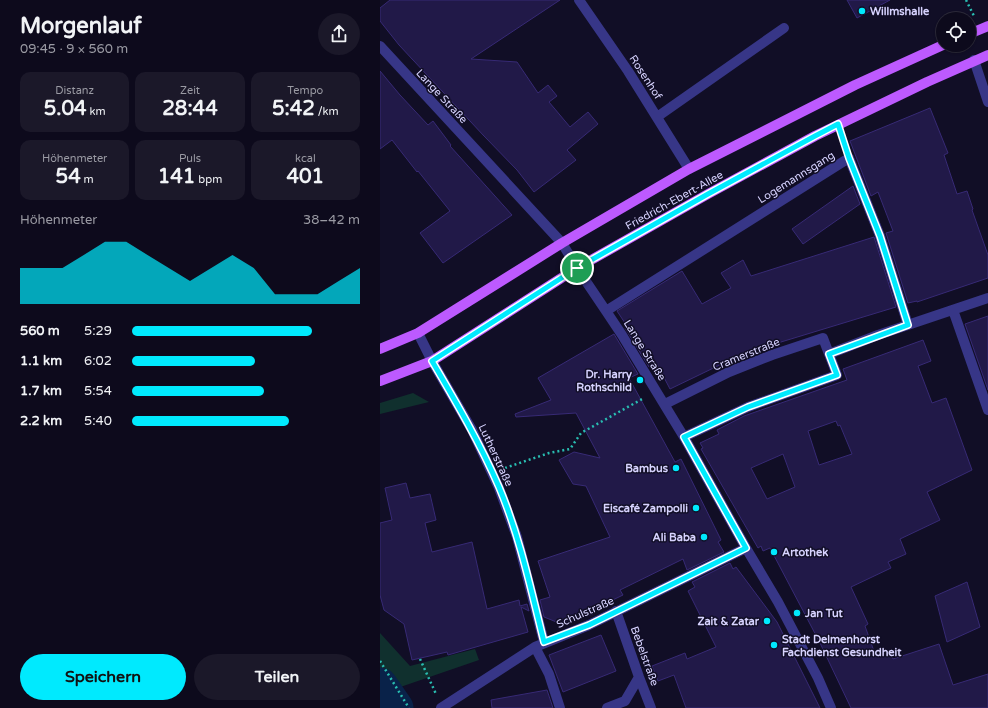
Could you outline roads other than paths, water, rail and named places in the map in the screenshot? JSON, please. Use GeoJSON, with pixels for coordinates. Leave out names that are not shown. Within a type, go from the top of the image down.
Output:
{"type":"FeatureCollection","features":[{"type":"Feature","properties":{"kind":"main road"},"geometry":{"type":"LineString","coordinates":[[976,31],[988,26]]}},
{"type":"Feature","properties":{"kind":"main road","name":"Friedrich-Ebert-Allee"},"geometry":{"type":"LineString","coordinates":[[380,349],[418,333],[562,243],[690,169],[855,85],[936,47]]}},
{"type":"Feature","properties":{"kind":"main road","name":"Friedrich-Ebert-Allee"},"geometry":{"type":"LineString","coordinates":[[380,381],[432,361],[577,268],[815,136],[927,82],[988,55]]}},
{"type":"Feature","properties":{"kind":"street","name":"Rosenhof"},"geometry":{"type":"LineString","coordinates":[[579,0],[628,71],[690,169]]}},
{"type":"Feature","properties":{"kind":"street"},"geometry":{"type":"LineString","coordinates":[[657,117],[784,28]]}},
{"type":"Feature","properties":{"kind":"street","name":"Lange Straße"},"geometry":{"type":"LineString","coordinates":[[380,46],[562,243],[684,437],[778,602],[811,664],[831,708]]}},
{"type":"Feature","properties":{"kind":"street"},"geometry":{"type":"LineString","coordinates":[[974,60],[988,102]]}},
{"type":"Feature","properties":{"kind":"street","name":"Logemannsgang"},"geometry":{"type":"LineString","coordinates":[[606,311],[849,158],[880,236],[908,325]]}},
{"type":"Feature","properties":{"kind":"street"},"geometry":{"type":"LineString","coordinates":[[829,354],[988,298]]}},
{"type":"Feature","properties":{"kind":"street"},"geometry":{"type":"LineString","coordinates":[[954,310],[988,410]]}},
{"type":"Feature","properties":{"kind":"street","name":"Lutherstraße"},"geometry":{"type":"LineString","coordinates":[[418,333],[432,361],[472,430],[499,488],[517,537],[540,644],[560,708]]}},
{"type":"Feature","properties":{"kind":"street","name":"Cramerstraße"},"geometry":{"type":"LineString","coordinates":[[664,404],[729,372],[772,355],[823,338],[837,375],[748,407],[684,437]]}},
{"type":"Feature","properties":{"kind":"street","name":"Schulstraße"},"geometry":{"type":"LineString","coordinates":[[441,707],[540,644],[589,625],[746,548]]}},
{"type":"Feature","properties":{"kind":"street","name":"Bebelstraße"},"geometry":{"type":"LineString","coordinates":[[616,611],[651,708]]}},
{"type":"Feature","properties":{"kind":"street"},"geometry":{"type":"LineString","coordinates":[[607,708],[625,701],[639,677]]}},
{"type":"Feature","properties":{"kind":"waterway"},"geometry":{"type":"LineString","coordinates":[[380,685],[396,708]]}},
{"type":"Feature","properties":{"kind":"place","name":"Willmshalle"},"geometry":{"type":"Point","coordinates":[862,11]}},
{"type":"Feature","properties":{"kind":"place","name":"Dr. Harry Rothschild"},"geometry":{"type":"Point","coordinates":[640,380]}},
{"type":"Feature","properties":{"kind":"place","name":"Bambus"},"geometry":{"type":"Point","coordinates":[676,468]}},
{"type":"Feature","properties":{"kind":"place","name":"Eiscafé Zampolli"},"geometry":{"type":"Point","coordinates":[696,508]}},
{"type":"Feature","properties":{"kind":"place","name":"Ali Baba"},"geometry":{"type":"Point","coordinates":[704,537]}},
{"type":"Feature","properties":{"kind":"place","name":"Artothek"},"geometry":{"type":"Point","coordinates":[774,552]}},
{"type":"Feature","properties":{"kind":"place","name":"Jan Tut"},"geometry":{"type":"Point","coordinates":[797,613]}},
{"type":"Feature","properties":{"kind":"place","name":"Zait & Zatar"},"geometry":{"type":"Point","coordinates":[767,621]}},
{"type":"Feature","properties":{"kind":"place","name":"Stadt Delmenhorst Fachdienst Gesundheit"},"geometry":{"type":"Point","coordinates":[774,645]}}]}
